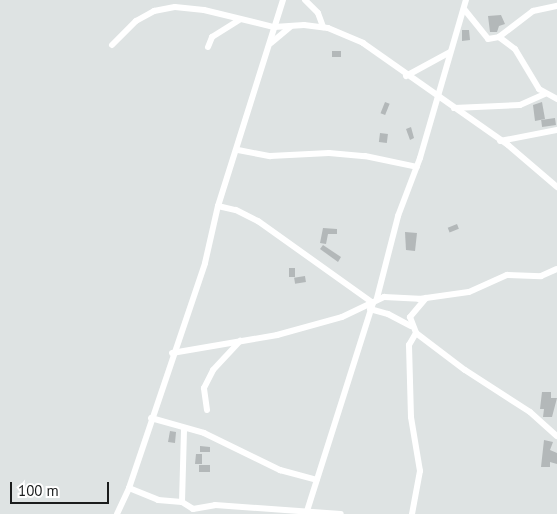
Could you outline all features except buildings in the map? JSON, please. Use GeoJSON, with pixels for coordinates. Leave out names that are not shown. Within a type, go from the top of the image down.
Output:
{"type":"FeatureCollection","features":[{"type":"Feature","properties":{"kind":"street"},"geometry":{"type":"LineString","coordinates":[[117,514],[129,488],[172,353],[204,263],[218,206],[238,150],[283,0]]}},
{"type":"Feature","properties":{"kind":"street"},"geometry":{"type":"LineString","coordinates":[[305,0],[318,13],[323,27]]}},
{"type":"Feature","properties":{"kind":"street"},"geometry":{"type":"LineString","coordinates":[[306,513],[373,303],[398,216],[417,167],[466,0]]}},
{"type":"Feature","properties":{"kind":"street"},"geometry":{"type":"LineString","coordinates":[[499,37],[532,11],[557,6]]}},
{"type":"Feature","properties":{"kind":"street"},"geometry":{"type":"LineString","coordinates":[[112,45],[136,21],[162,9],[204,10],[274,27],[323,27],[363,43],[406,76],[500,141],[557,187]]}},
{"type":"Feature","properties":{"kind":"street"},"geometry":{"type":"LineString","coordinates":[[464,9],[484,37],[499,37],[515,49],[525,68],[545,94],[557,99]]}},
{"type":"Feature","properties":{"kind":"street"},"geometry":{"type":"LineString","coordinates":[[208,47],[212,37],[239,20]]}},
{"type":"Feature","properties":{"kind":"street"},"geometry":{"type":"LineString","coordinates":[[270,44],[293,26]]}},
{"type":"Feature","properties":{"kind":"street"},"geometry":{"type":"LineString","coordinates":[[406,76],[451,52]]}},
{"type":"Feature","properties":{"kind":"street"},"geometry":{"type":"LineString","coordinates":[[454,108],[520,105],[545,94]]}},
{"type":"Feature","properties":{"kind":"street"},"geometry":{"type":"LineString","coordinates":[[500,141],[557,130]]}},
{"type":"Feature","properties":{"kind":"street"},"geometry":{"type":"LineString","coordinates":[[238,150],[270,156],[329,153],[365,156],[417,167]]}},
{"type":"Feature","properties":{"kind":"street"},"geometry":{"type":"LineString","coordinates":[[218,206],[236,210],[258,221],[388,314],[411,326],[432,347],[530,412],[557,436]]}},
{"type":"Feature","properties":{"kind":"street"},"geometry":{"type":"LineString","coordinates":[[172,353],[277,335],[342,316],[391,296],[426,298],[469,292],[507,275],[541,276],[557,269]]}},
{"type":"Feature","properties":{"kind":"street"},"geometry":{"type":"LineString","coordinates":[[411,326],[412,313],[426,298]]}},
{"type":"Feature","properties":{"kind":"street"},"geometry":{"type":"LineString","coordinates":[[412,514],[420,471],[411,417],[409,345],[416,333]]}},
{"type":"Feature","properties":{"kind":"street"},"geometry":{"type":"LineString","coordinates":[[207,410],[204,388],[213,370],[240,341]]}},
{"type":"Feature","properties":{"kind":"street"},"geometry":{"type":"LineString","coordinates":[[151,418],[184,429],[204,433],[280,470],[317,480]]}},
{"type":"Feature","properties":{"kind":"street"},"geometry":{"type":"LineString","coordinates":[[182,502],[184,429]]}},
{"type":"Feature","properties":{"kind":"street"},"geometry":{"type":"LineString","coordinates":[[129,488],[158,500],[182,502],[193,509],[215,505],[341,514]]}}]}
